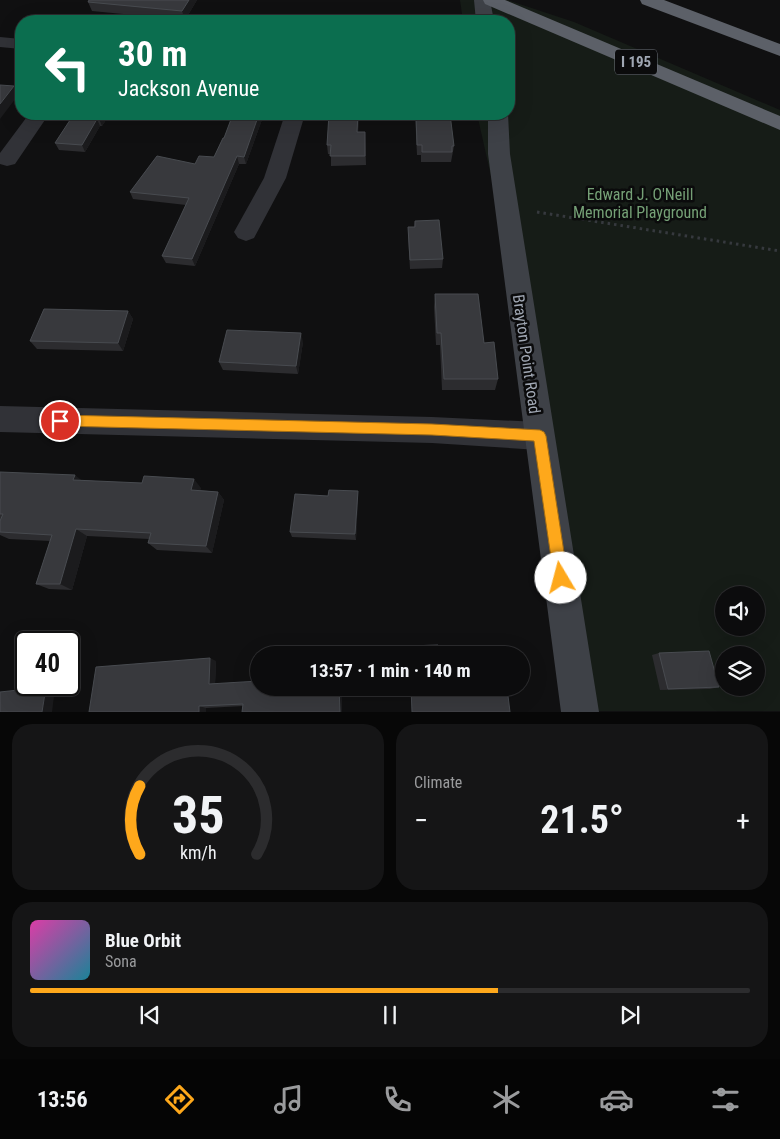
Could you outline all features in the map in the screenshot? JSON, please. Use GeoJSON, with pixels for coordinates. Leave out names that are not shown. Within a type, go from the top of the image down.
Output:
{"type":"FeatureCollection","features":[{"type":"Feature","properties":{"kind":"highway","name":"I 195"},"geometry":{"type":"LineString","coordinates":[[491,0],[780,124]]}},
{"type":"Feature","properties":{"kind":"highway"},"geometry":{"type":"LineString","coordinates":[[648,0],[780,50]]}},
{"type":"Feature","properties":{"kind":"street"},"geometry":{"type":"LineString","coordinates":[[482,0],[484,15]]}},
{"type":"Feature","properties":{"kind":"street"},"geometry":{"type":"LineString","coordinates":[[0,42],[15,43]]}},
{"type":"Feature","properties":{"kind":"street"},"geometry":{"type":"LineString","coordinates":[[7,159],[36,120]]}},
{"type":"Feature","properties":{"kind":"street"},"geometry":{"type":"LineString","coordinates":[[246,232],[275,178],[293,120]]}},
{"type":"Feature","properties":{"kind":"street","name":"Brayton Point Road"},"geometry":{"type":"LineString","coordinates":[[498,120],[500,163],[580,712]]}},
{"type":"Feature","properties":{"kind":"street"},"geometry":{"type":"LineString","coordinates":[[0,419],[432,430],[540,436]]}},
{"type":"Feature","properties":{"kind":"path"},"geometry":{"type":"LineString","coordinates":[[537,212],[780,252]]}},
{"type":"Feature","properties":{"kind":"green space","name":"Edward J. O'Neill Memorial Playground"},"geometry":{"type":"Polygon","coordinates":[[[460,0],[507,0],[574,22],[780,110],[780,711],[575,711],[536,376],[478,120],[515,120],[515,15],[462,15],[460,0]]]}},
{"type":"Feature","properties":{"kind":"building"},"geometry":{"type":"Polygon","coordinates":[[[89,0],[189,0],[182,11],[88,2],[89,0]]]}},
{"type":"Feature","properties":{"kind":"building"},"geometry":{"type":"Polygon","coordinates":[[[0,85],[14,86],[0,104],[0,85]]]}},
{"type":"Feature","properties":{"kind":"building"},"geometry":{"type":"Polygon","coordinates":[[[70,120],[96,120],[82,145],[55,143],[70,120]]]}},
{"type":"Feature","properties":{"kind":"building"},"geometry":{"type":"Polygon","coordinates":[[[231,120],[257,120],[244,157],[237,156],[192,259],[162,256],[189,198],[130,192],[157,156],[195,164],[199,156],[214,157],[231,120]]]}},
{"type":"Feature","properties":{"kind":"building"},"geometry":{"type":"Polygon","coordinates":[[[329,120],[358,120],[357,132],[365,132],[365,156],[330,156],[331,145],[327,145],[329,120]]]}},
{"type":"Feature","properties":{"kind":"building"},"geometry":{"type":"Polygon","coordinates":[[[416,120],[451,120],[454,146],[452,146],[452,152],[422,152],[422,145],[417,145],[416,120]]]}},
{"type":"Feature","properties":{"kind":"building"},"geometry":{"type":"Polygon","coordinates":[[[439,220],[443,259],[410,260],[408,227],[415,227],[415,221],[439,220]]]}},
{"type":"Feature","properties":{"kind":"building"},"geometry":{"type":"Polygon","coordinates":[[[435,294],[478,294],[484,343],[494,342],[498,379],[444,379],[441,333],[437,333],[435,294]]]}},
{"type":"Feature","properties":{"kind":"building"},"geometry":{"type":"Polygon","coordinates":[[[44,309],[128,311],[118,343],[30,341],[44,309]]]}},
{"type":"Feature","properties":{"kind":"building"},"geometry":{"type":"Polygon","coordinates":[[[227,330],[301,333],[296,366],[219,362],[227,330]]]}},
{"type":"Feature","properties":{"kind":"building"},"geometry":{"type":"Polygon","coordinates":[[[0,472],[75,475],[73,480],[142,483],[144,476],[194,479],[191,490],[218,492],[206,546],[148,543],[151,533],[76,529],[60,584],[36,584],[52,535],[0,532],[0,521],[3,514],[0,514],[0,472]]]}},
{"type":"Feature","properties":{"kind":"building"},"geometry":{"type":"Polygon","coordinates":[[[329,490],[358,491],[355,534],[290,532],[295,494],[328,496],[329,490]]]}},
{"type":"Feature","properties":{"kind":"building"},"geometry":{"type":"Polygon","coordinates":[[[709,651],[715,673],[715,687],[668,689],[659,653],[709,651]]]}},
{"type":"Feature","properties":{"kind":"building"},"geometry":{"type":"Polygon","coordinates":[[[210,658],[209,684],[250,682],[250,696],[339,696],[340,712],[242,712],[243,704],[199,706],[199,712],[89,712],[96,667],[210,658]]]}},
{"type":"Feature","properties":{"kind":"building"},"geometry":{"type":"Polygon","coordinates":[[[15,690],[15,696],[45,696],[42,712],[0,712],[0,692],[15,690]]]}},
{"type":"Feature","properties":{"kind":"building"},"geometry":{"type":"Polygon","coordinates":[[[411,696],[508,696],[510,712],[412,712],[411,696]]]}},
{"type":"Feature","properties":{"kind":"route"},"geometry":{"type":"LineString","coordinates":[[60,421],[432,430],[540,436],[561,578]]}}]}
